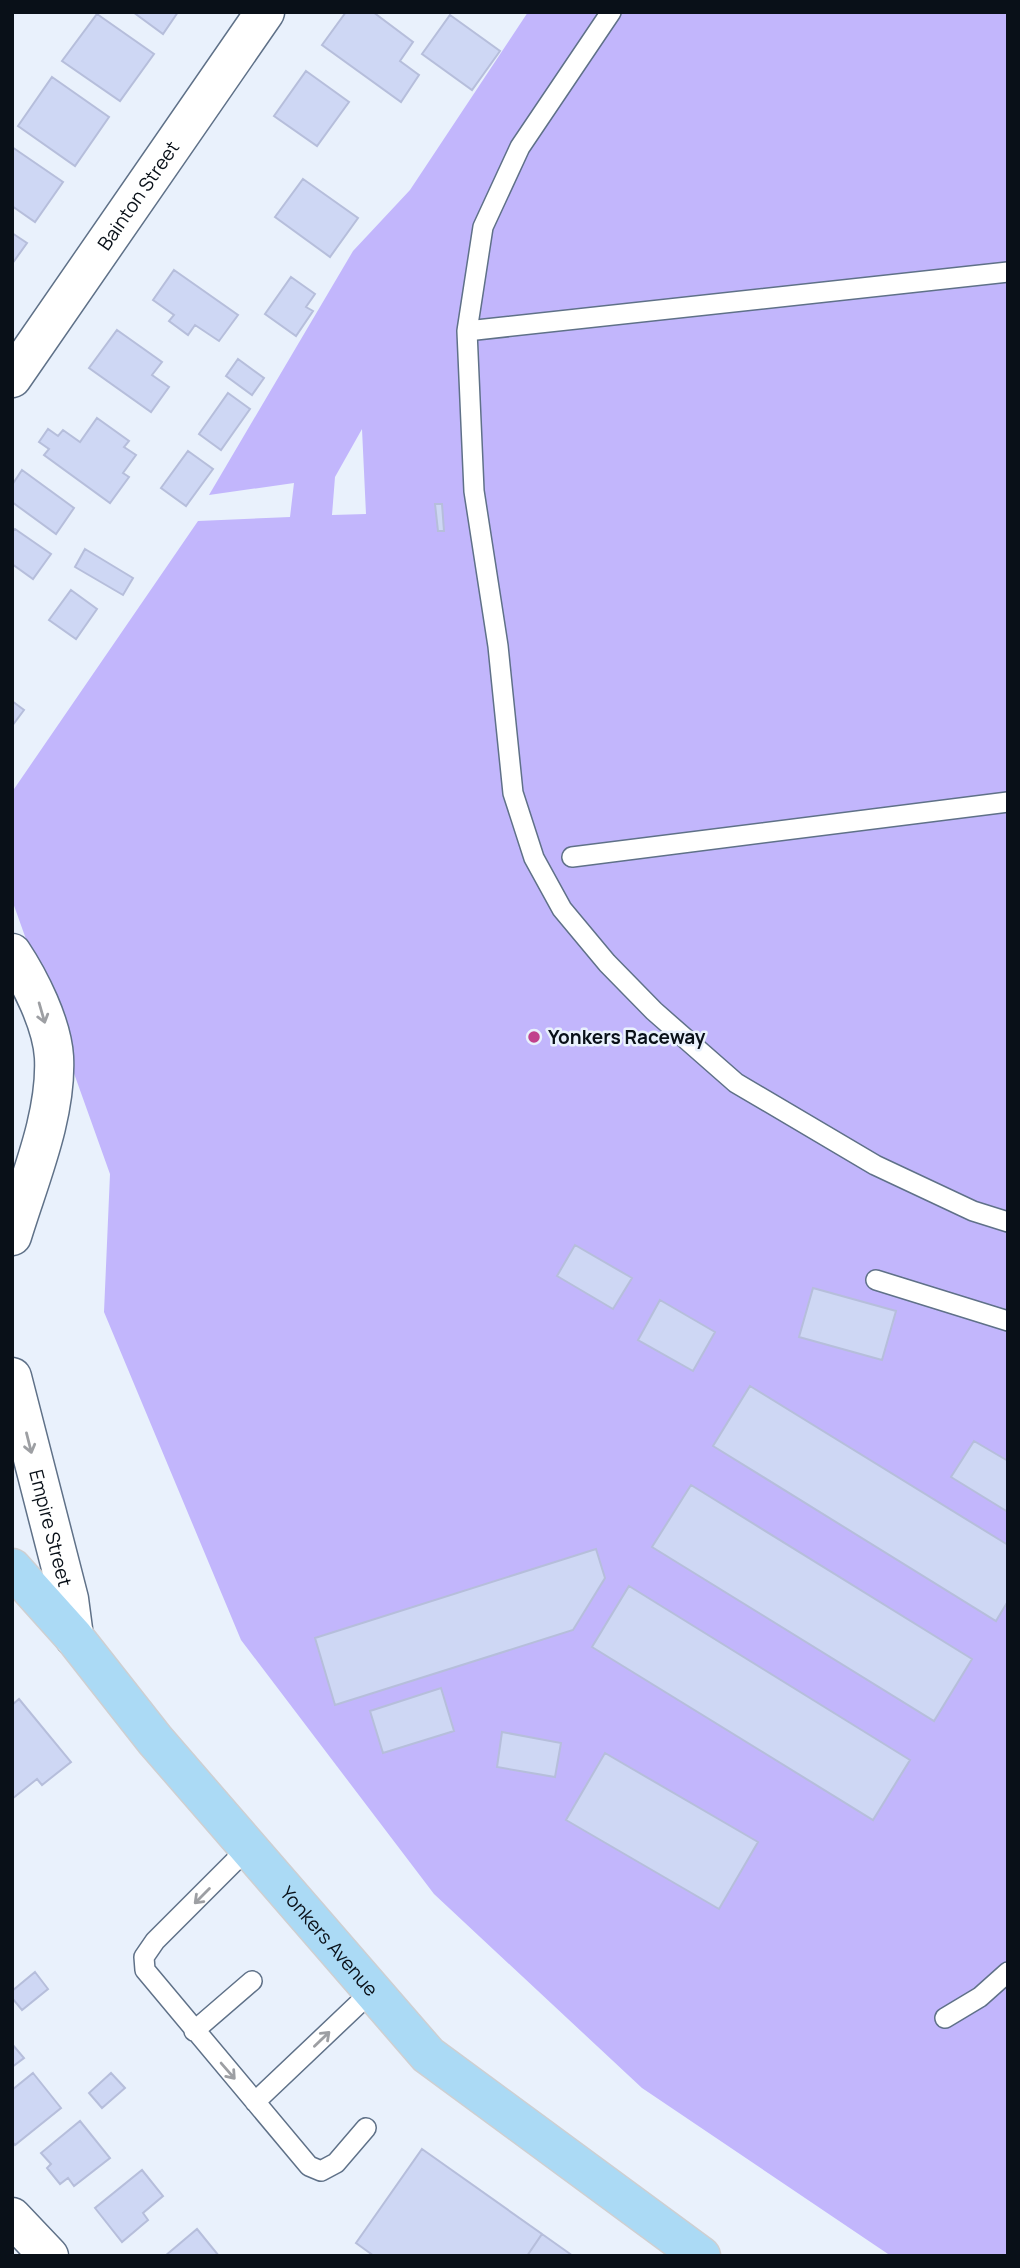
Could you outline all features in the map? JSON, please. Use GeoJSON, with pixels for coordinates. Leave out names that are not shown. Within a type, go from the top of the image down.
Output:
{"type":"FeatureCollection","features":[{"type":"Feature","properties":{"kind":"main road","name":"Yonkers Avenue"},"geometry":{"type":"LineString","coordinates":[[12,1568],[74,1637],[155,1740],[428,2055],[701,2256]]}},
{"type":"Feature","properties":{"kind":"street","name":"Bainton Street"},"geometry":{"type":"LineString","coordinates":[[12,378],[265,12]]}},
{"type":"Feature","properties":{"kind":"street"},"geometry":{"type":"LineString","coordinates":[[12,953],[33,985],[54,1056],[51,1103],[12,1236]]}},
{"type":"Feature","properties":{"kind":"street","name":"Empire Street"},"geometry":{"type":"LineString","coordinates":[[12,1377],[69,1599],[74,1637]]}},
{"type":"Feature","properties":{"kind":"street"},"geometry":{"type":"LineString","coordinates":[[12,2217],[49,2256]]}},
{"type":"Feature","properties":{"kind":"lane"},"geometry":{"type":"LineString","coordinates":[[611,12],[520,147],[483,227],[467,331],[474,491],[498,646],[513,793],[534,858],[562,909],[607,963],[645,1002],[736,1083],[875,1165],[973,1211],[1008,1222]]}},
{"type":"Feature","properties":{"kind":"lane"},"geometry":{"type":"LineString","coordinates":[[467,331],[1008,272]]}},
{"type":"Feature","properties":{"kind":"lane"},"geometry":{"type":"LineString","coordinates":[[572,857],[1008,802]]}},
{"type":"Feature","properties":{"kind":"lane"},"geometry":{"type":"LineString","coordinates":[[876,1280],[1008,1321]]}},
{"type":"Feature","properties":{"kind":"lane"},"geometry":{"type":"LineString","coordinates":[[249,1847],[155,1941],[145,1957],[145,1970],[309,2166],[321,2171],[336,2163],[366,2128]]}},
{"type":"Feature","properties":{"kind":"lane"},"geometry":{"type":"LineString","coordinates":[[945,2018],[980,1997],[1008,1972]]}},
{"type":"Feature","properties":{"kind":"lane"},"geometry":{"type":"LineString","coordinates":[[194,2031],[252,1981]]}},
{"type":"Feature","properties":{"kind":"lane"},"geometry":{"type":"LineString","coordinates":[[255,2102],[372,1991]]}},
{"type":"Feature","properties":{"kind":"shaded area","name":"Yonkers Raceway"},"geometry":{"type":"Polygon","coordinates":[[[528,12],[1008,12],[1008,2256],[891,2256],[642,2088],[434,1894],[241,1640],[104,1312],[110,1174],[12,900],[12,792],[198,521],[290,517],[294,483],[209,495],[353,251],[410,190],[528,12]],[[362,429],[335,477],[332,515],[366,514],[362,429]]]}},
{"type":"Feature","properties":{"kind":"building"},"geometry":{"type":"Polygon","coordinates":[[[133,12],[178,12],[163,34],[133,12]]]}},
{"type":"Feature","properties":{"kind":"building"},"geometry":{"type":"Polygon","coordinates":[[[346,12],[373,12],[413,42],[400,61],[419,75],[401,102],[322,45],[346,12]]]}},
{"type":"Feature","properties":{"kind":"building"},"geometry":{"type":"Polygon","coordinates":[[[97,14],[154,54],[120,101],[62,61],[97,14]]]}},
{"type":"Feature","properties":{"kind":"building"},"geometry":{"type":"Polygon","coordinates":[[[450,15],[500,51],[472,90],[422,54],[450,15]]]}},
{"type":"Feature","properties":{"kind":"building"},"geometry":{"type":"Polygon","coordinates":[[[306,71],[349,102],[317,146],[274,116],[306,71]]]}},
{"type":"Feature","properties":{"kind":"building"},"geometry":{"type":"Polygon","coordinates":[[[52,77],[109,117],[75,166],[18,126],[52,77]]]}},
{"type":"Feature","properties":{"kind":"building"},"geometry":{"type":"Polygon","coordinates":[[[12,147],[63,182],[35,222],[12,206],[12,147]]]}},
{"type":"Feature","properties":{"kind":"building"},"geometry":{"type":"Polygon","coordinates":[[[303,179],[358,218],[330,257],[275,217],[303,179]]]}},
{"type":"Feature","properties":{"kind":"building"},"geometry":{"type":"Polygon","coordinates":[[[12,233],[27,243],[12,264],[12,233]]]}},
{"type":"Feature","properties":{"kind":"building"},"geometry":{"type":"Polygon","coordinates":[[[174,270],[238,315],[219,341],[195,325],[188,335],[169,321],[174,315],[153,300],[174,270]]]}},
{"type":"Feature","properties":{"kind":"building"},"geometry":{"type":"Polygon","coordinates":[[[291,277],[315,294],[306,307],[313,311],[296,336],[265,314],[291,277]]]}},
{"type":"Feature","properties":{"kind":"building"},"geometry":{"type":"Polygon","coordinates":[[[117,330],[162,362],[152,375],[169,387],[151,412],[89,368],[117,330]]]}},
{"type":"Feature","properties":{"kind":"building"},"geometry":{"type":"Polygon","coordinates":[[[238,359],[264,378],[252,395],[226,376],[238,359]]]}},
{"type":"Feature","properties":{"kind":"building"},"geometry":{"type":"Polygon","coordinates":[[[228,393],[250,409],[221,450],[199,434],[228,393]]]}},
{"type":"Feature","properties":{"kind":"building"},"geometry":{"type":"Polygon","coordinates":[[[97,418],[129,441],[124,447],[136,455],[123,473],[129,477],[110,503],[44,455],[49,449],[39,442],[48,429],[58,436],[63,430],[80,442],[97,418]]]}},
{"type":"Feature","properties":{"kind":"building"},"geometry":{"type":"Polygon","coordinates":[[[188,451],[213,469],[186,506],[161,488],[188,451]]]}},
{"type":"Feature","properties":{"kind":"building"},"geometry":{"type":"Polygon","coordinates":[[[22,470],[74,508],[56,534],[12,502],[12,485],[22,470]]]}},
{"type":"Feature","properties":{"kind":"building"},"geometry":{"type":"Polygon","coordinates":[[[435,504],[442,504],[444,531],[438,531],[435,504]]]}},
{"type":"Feature","properties":{"kind":"building"},"geometry":{"type":"Polygon","coordinates":[[[15,529],[51,554],[33,579],[12,564],[12,532],[15,529]]]}},
{"type":"Feature","properties":{"kind":"building"},"geometry":{"type":"Polygon","coordinates":[[[85,549],[133,578],[123,595],[75,567],[85,549]]]}},
{"type":"Feature","properties":{"kind":"building"},"geometry":{"type":"Polygon","coordinates":[[[71,590],[97,609],[76,639],[49,620],[71,590]]]}},
{"type":"Feature","properties":{"kind":"building"},"geometry":{"type":"Polygon","coordinates":[[[12,701],[24,710],[12,726],[12,701]]]}},
{"type":"Feature","properties":{"kind":"building"},"geometry":{"type":"Polygon","coordinates":[[[575,1245],[632,1278],[613,1309],[557,1276],[575,1245]]]}},
{"type":"Feature","properties":{"kind":"building"},"geometry":{"type":"Polygon","coordinates":[[[813,1288],[896,1311],[882,1360],[799,1337],[813,1288]]]}},
{"type":"Feature","properties":{"kind":"building"},"geometry":{"type":"Polygon","coordinates":[[[660,1300],[715,1332],[693,1371],[638,1340],[660,1300]]]}},
{"type":"Feature","properties":{"kind":"building"},"geometry":{"type":"Polygon","coordinates":[[[750,1386],[1008,1545],[1008,1601],[996,1621],[713,1446],[750,1386]]]}},
{"type":"Feature","properties":{"kind":"building"},"geometry":{"type":"Polygon","coordinates":[[[974,1441],[1008,1461],[1008,1512],[951,1477],[974,1441]]]}},
{"type":"Feature","properties":{"kind":"building"},"geometry":{"type":"Polygon","coordinates":[[[691,1485],[972,1659],[934,1721],[652,1547],[691,1485]]]}},
{"type":"Feature","properties":{"kind":"building"},"geometry":{"type":"Polygon","coordinates":[[[596,1549],[605,1578],[573,1630],[335,1705],[315,1638],[596,1549]]]}},
{"type":"Feature","properties":{"kind":"building"},"geometry":{"type":"Polygon","coordinates":[[[629,1586],[910,1760],[873,1820],[592,1647],[629,1586]]]}},
{"type":"Feature","properties":{"kind":"building"},"geometry":{"type":"Polygon","coordinates":[[[441,1688],[454,1731],[383,1753],[370,1711],[441,1688]]]}},
{"type":"Feature","properties":{"kind":"building"},"geometry":{"type":"Polygon","coordinates":[[[19,1699],[71,1762],[42,1785],[37,1779],[12,1799],[12,1705],[19,1699]]]}},
{"type":"Feature","properties":{"kind":"building"},"geometry":{"type":"Polygon","coordinates":[[[502,1732],[561,1743],[555,1777],[497,1767],[502,1732]]]}},
{"type":"Feature","properties":{"kind":"building"},"geometry":{"type":"Polygon","coordinates":[[[605,1753],[758,1842],[719,1909],[566,1820],[605,1753]]]}},
{"type":"Feature","properties":{"kind":"building"},"geometry":{"type":"Polygon","coordinates":[[[35,1972],[48,1989],[22,2010],[12,1998],[12,1991],[35,1972]]]}},
{"type":"Feature","properties":{"kind":"building"},"geometry":{"type":"Polygon","coordinates":[[[12,2044],[24,2058],[12,2067],[12,2044]]]}},
{"type":"Feature","properties":{"kind":"building"},"geometry":{"type":"Polygon","coordinates":[[[33,2073],[61,2108],[15,2145],[12,2141],[12,2090],[33,2073]]]}},
{"type":"Feature","properties":{"kind":"building"},"geometry":{"type":"Polygon","coordinates":[[[111,2073],[125,2088],[102,2108],[89,2093],[111,2073]]]}},
{"type":"Feature","properties":{"kind":"building"},"geometry":{"type":"Polygon","coordinates":[[[80,2121],[110,2158],[74,2186],[68,2178],[60,2184],[47,2168],[51,2164],[41,2153],[80,2121]]]}},
{"type":"Feature","properties":{"kind":"building"},"geometry":{"type":"Polygon","coordinates":[[[422,2149],[542,2234],[527,2256],[374,2256],[356,2243],[422,2149]]]}},
{"type":"Feature","properties":{"kind":"building"},"geometry":{"type":"Polygon","coordinates":[[[142,2170],[163,2196],[143,2213],[148,2220],[122,2242],[95,2208],[142,2170]]]}},
{"type":"Feature","properties":{"kind":"building"},"geometry":{"type":"Polygon","coordinates":[[[197,2229],[219,2256],[165,2256],[197,2229]]]}},
{"type":"Feature","properties":{"kind":"building"},"geometry":{"type":"Polygon","coordinates":[[[542,2234],[573,2256],[527,2256],[542,2234]]]}},
{"type":"Feature","properties":{"kind":"place","name":"Yonkers Raceway"},"geometry":{"type":"Point","coordinates":[534,1037]}}]}
